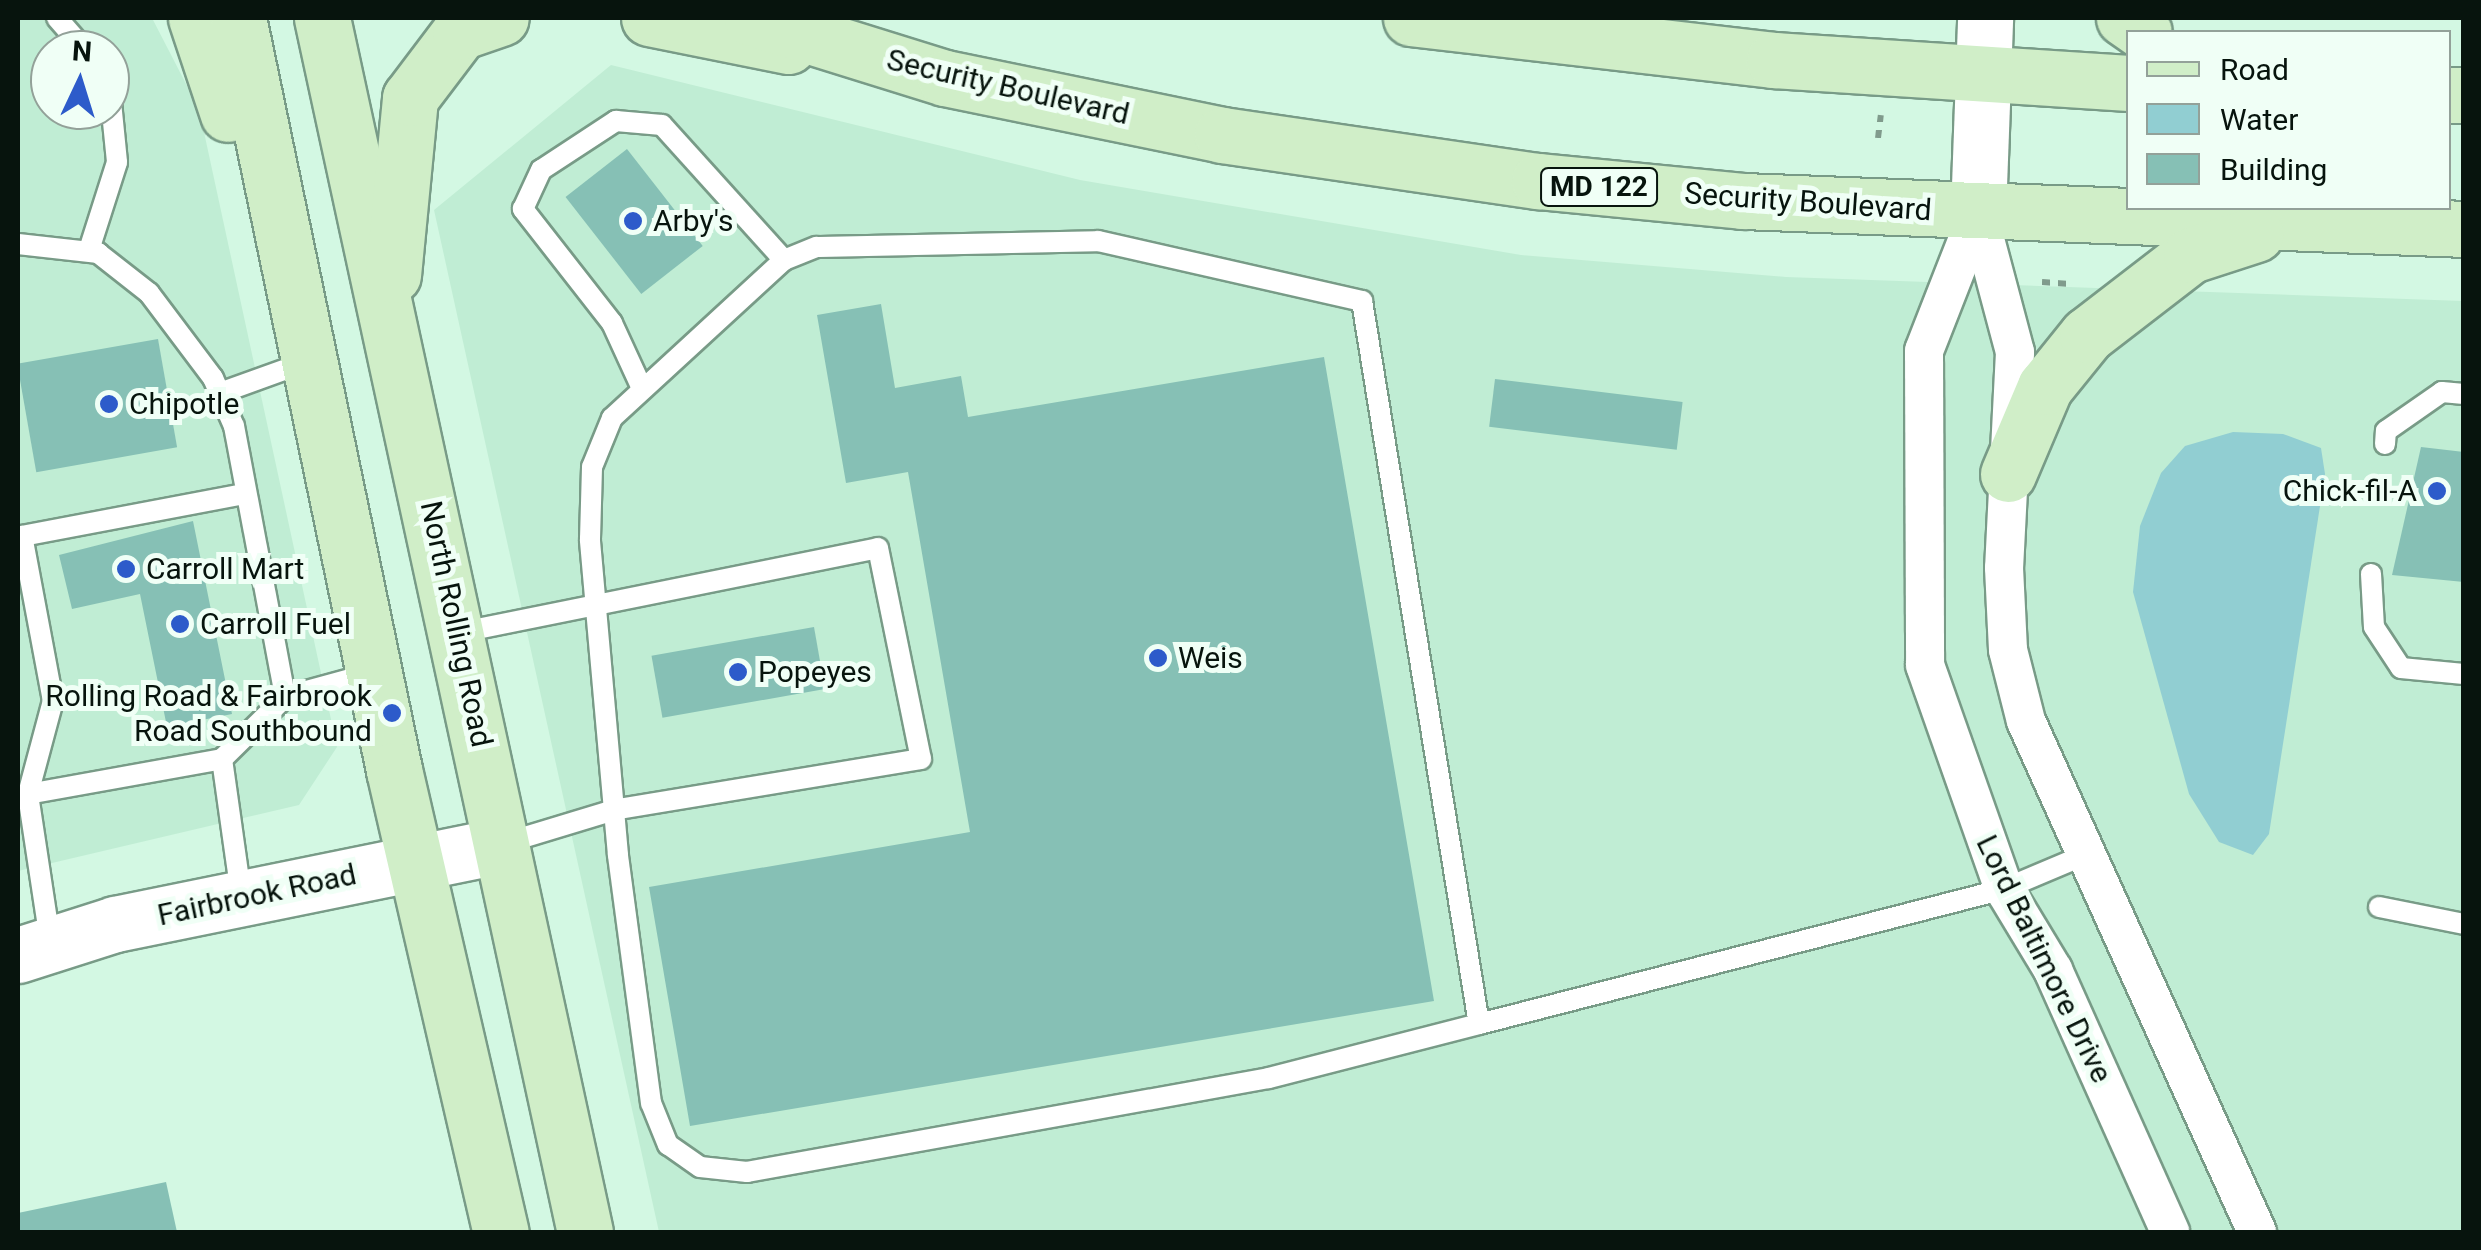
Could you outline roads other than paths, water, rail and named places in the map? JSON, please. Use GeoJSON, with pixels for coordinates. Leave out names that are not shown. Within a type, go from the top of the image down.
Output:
{"type":"FeatureCollection","features":[{"type":"Feature","properties":{"kind":"main road"},"geometry":{"type":"LineString","coordinates":[[196,18],[308,362]]}},
{"type":"Feature","properties":{"kind":"main road"},"geometry":{"type":"LineString","coordinates":[[238,18],[374,672],[501,1232]]}},
{"type":"Feature","properties":{"kind":"main road","name":"North Rolling Road"},"geometry":{"type":"LineString","coordinates":[[322,18],[388,328],[462,632],[498,846],[585,1232]]}},
{"type":"Feature","properties":{"kind":"main road"},"geometry":{"type":"LineString","coordinates":[[388,328],[410,98],[460,32],[501,18]]}},
{"type":"Feature","properties":{"kind":"main road"},"geometry":{"type":"LineString","coordinates":[[649,18],[944,78]]}},
{"type":"Feature","properties":{"kind":"main road","name":"Security Boulevard"},"geometry":{"type":"LineString","coordinates":[[752,18],[944,78],[1222,135],[1539,181],[1978,213],[2464,229]]}},
{"type":"Feature","properties":{"kind":"main road"},"geometry":{"type":"LineString","coordinates":[[1411,18],[1983,77],[2126,83]]}},
{"type":"Feature","properties":{"kind":"main road"},"geometry":{"type":"LineString","coordinates":[[2008,474],[2045,387],[2137,288],[2191,255],[2292,222]]}},
{"type":"Feature","properties":{"kind":"street","name":"Lord Baltimore Drive"},"geometry":{"type":"LineString","coordinates":[[1984,18],[1978,213],[2014,352],[2008,474],[2008,650],[2026,721],[2257,1232]]}},
{"type":"Feature","properties":{"kind":"street","name":"Lord Baltimore Drive"},"geometry":{"type":"LineString","coordinates":[[1978,213],[1924,351],[1920,572],[1926,665],[2004,889],[2053,970],[2170,1232]]}},
{"type":"Feature","properties":{"kind":"street","name":"Fairbrook Road"},"geometry":{"type":"LineString","coordinates":[[34,948],[241,898],[498,846]]}},
{"type":"Feature","properties":{"kind":"lane"},"geometry":{"type":"LineString","coordinates":[[640,384],[612,323],[523,208],[541,170],[616,120],[662,124],[784,260]]}},
{"type":"Feature","properties":{"kind":"lane"},"geometry":{"type":"LineString","coordinates":[[89,250],[117,162],[114,130]]}},
{"type":"Feature","properties":{"kind":"lane"},"geometry":{"type":"LineString","coordinates":[[1479,1024],[1362,300],[1098,241],[867,244],[784,260],[640,384],[612,418],[592,467],[596,599],[614,810],[651,1103],[668,1146],[700,1168],[747,1172],[1269,1078],[1479,1024],[2004,889],[2087,854]]}},
{"type":"Feature","properties":{"kind":"lane"},"geometry":{"type":"LineString","coordinates":[[18,244],[89,250],[162,307],[220,393],[285,697]]}},
{"type":"Feature","properties":{"kind":"lane"},"geometry":{"type":"LineString","coordinates":[[220,393],[308,362]]}},
{"type":"Feature","properties":{"kind":"lane"},"geometry":{"type":"LineString","coordinates":[[2385,444],[2386,431],[2442,392],[2464,394]]}},
{"type":"Feature","properties":{"kind":"lane"},"geometry":{"type":"LineString","coordinates":[[34,948],[28,794],[53,701],[22,536],[244,494]]}},
{"type":"Feature","properties":{"kind":"lane"},"geometry":{"type":"LineString","coordinates":[[462,632],[596,599],[878,548],[921,759],[614,810],[498,846]]}},
{"type":"Feature","properties":{"kind":"lane"},"geometry":{"type":"LineString","coordinates":[[2371,574],[2374,627],[2401,668],[2464,674]]}},
{"type":"Feature","properties":{"kind":"lane"},"geometry":{"type":"LineString","coordinates":[[28,794],[222,759],[285,697],[374,672]]}},
{"type":"Feature","properties":{"kind":"lane"},"geometry":{"type":"LineString","coordinates":[[222,759],[241,898]]}},
{"type":"Feature","properties":{"kind":"lane"},"geometry":{"type":"LineString","coordinates":[[2380,907],[2464,924]]}},
{"type":"Feature","properties":{"kind":"water"},"geometry":{"type":"Polygon","coordinates":[[[2233,432],[2283,434],[2321,448],[2325,474],[2269,834],[2253,855],[2219,842],[2189,794],[2133,592],[2140,526],[2161,473],[2185,446],[2233,432]]]}},
{"type":"Feature","properties":{"kind":"place","name":"Arby's"},"geometry":{"type":"Point","coordinates":[633,221]}},
{"type":"Feature","properties":{"kind":"place","name":"Chipotle"},"geometry":{"type":"Point","coordinates":[109,404]}},
{"type":"Feature","properties":{"kind":"place","name":"Chick-fil-A"},"geometry":{"type":"Point","coordinates":[2437,491]}},
{"type":"Feature","properties":{"kind":"place","name":"Carroll Mart"},"geometry":{"type":"Point","coordinates":[126,569]}},
{"type":"Feature","properties":{"kind":"place","name":"Carroll Fuel"},"geometry":{"type":"Point","coordinates":[180,624]}},
{"type":"Feature","properties":{"kind":"place","name":"Weis"},"geometry":{"type":"Point","coordinates":[1158,658]}},
{"type":"Feature","properties":{"kind":"place","name":"Popeyes"},"geometry":{"type":"Point","coordinates":[738,672]}},
{"type":"Feature","properties":{"kind":"place","name":"Rolling Road & Fairbrook Road Southbound"},"geometry":{"type":"Point","coordinates":[392,713]}}]}
